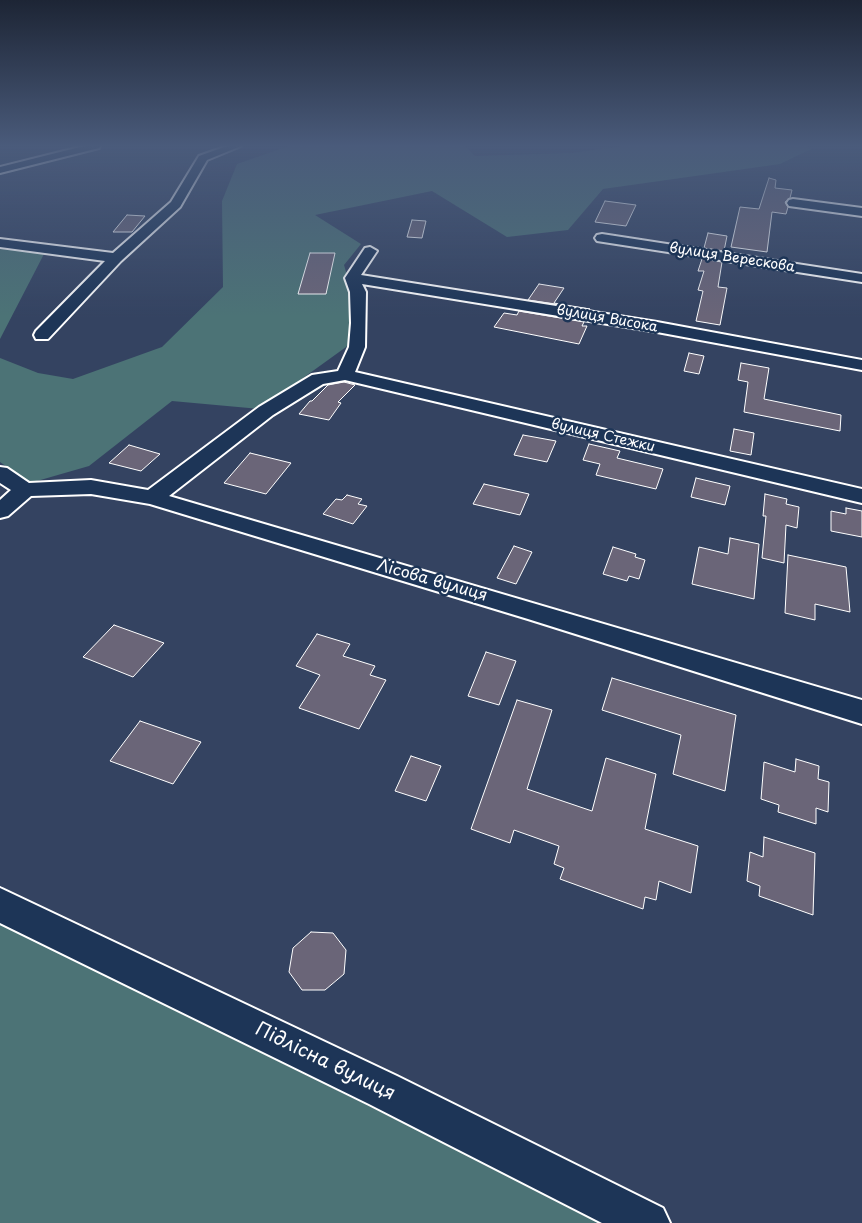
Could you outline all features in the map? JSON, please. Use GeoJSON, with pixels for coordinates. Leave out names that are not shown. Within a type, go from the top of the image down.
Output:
{"type":"FeatureCollection","features":[{"type":"Feature","properties":{"kind":"street"},"geometry":{"type":"LineString","coordinates":[[42,335],[116,258],[177,203]]}},
{"type":"Feature","properties":{"kind":"street"},"geometry":{"type":"LineString","coordinates":[[794,203],[862,212]]}},
{"type":"Feature","properties":{"kind":"street","name":"вулиця Верескова"},"geometry":{"type":"LineString","coordinates":[[602,238],[862,278]]}},
{"type":"Feature","properties":{"kind":"street"},"geometry":{"type":"LineString","coordinates":[[0,243],[116,258]]}},
{"type":"Feature","properties":{"kind":"street"},"geometry":{"type":"LineString","coordinates":[[152,498],[266,410],[318,379],[345,375],[357,347],[359,323],[358,292],[352,278],[370,251]]}},
{"type":"Feature","properties":{"kind":"street","name":"вулиця Висока"},"geometry":{"type":"LineString","coordinates":[[352,278],[657,327],[862,365]]}},
{"type":"Feature","properties":{"kind":"street","name":"вулиця Стежки"},"geometry":{"type":"LineString","coordinates":[[345,375],[862,496]]}},
{"type":"Feature","properties":{"kind":"street"},"geometry":{"type":"LineString","coordinates":[[0,473],[25,490],[0,511]]}},
{"type":"Feature","properties":{"kind":"street","name":"Лісова вулиця"},"geometry":{"type":"LineString","coordinates":[[25,490],[91,487],[152,498],[533,611],[862,712]]}},
{"type":"Feature","properties":{"kind":"street","name":"Підлісна вулиця"},"geometry":{"type":"LineString","coordinates":[[0,904],[383,1090],[648,1223]]}},
{"type":"Feature","properties":{"kind":"green space"},"geometry":{"type":"Polygon","coordinates":[[[222,203],[373,203],[315,215],[361,244],[344,265],[356,306],[353,342],[260,409],[172,401],[89,466],[30,483],[0,462],[0,358],[38,373],[73,379],[162,347],[223,287],[222,203]]]}},
{"type":"Feature","properties":{"kind":"green space"},"geometry":{"type":"Polygon","coordinates":[[[452,203],[591,203],[568,230],[507,237],[452,203]]]}},
{"type":"Feature","properties":{"kind":"green space"},"geometry":{"type":"Polygon","coordinates":[[[0,247],[44,254],[0,339],[0,247]]]}},
{"type":"Feature","properties":{"kind":"green space"},"geometry":{"type":"Polygon","coordinates":[[[0,924],[606,1223],[0,1223],[0,924]]]}},
{"type":"Feature","properties":{"kind":"building"},"geometry":{"type":"Polygon","coordinates":[[[604,203],[636,205],[626,226],[595,222],[604,203]]]}},
{"type":"Feature","properties":{"kind":"building"},"geometry":{"type":"Polygon","coordinates":[[[761,203],[786,203],[788,207],[786,214],[772,212],[767,252],[731,247],[740,207],[759,209],[761,203]]]}},
{"type":"Feature","properties":{"kind":"building"},"geometry":{"type":"Polygon","coordinates":[[[127,215],[145,216],[132,232],[113,232],[127,215]]]}},
{"type":"Feature","properties":{"kind":"building"},"geometry":{"type":"Polygon","coordinates":[[[412,220],[426,221],[422,238],[407,237],[412,220]]]}},
{"type":"Feature","properties":{"kind":"building"},"geometry":{"type":"Polygon","coordinates":[[[708,233],[727,236],[724,251],[704,248],[708,233]]]}},
{"type":"Feature","properties":{"kind":"building"},"geometry":{"type":"Polygon","coordinates":[[[310,253],[335,253],[326,294],[298,294],[310,253]]]}},
{"type":"Feature","properties":{"kind":"building"},"geometry":{"type":"Polygon","coordinates":[[[702,259],[722,262],[718,287],[727,288],[720,325],[696,321],[703,291],[698,290],[704,271],[698,271],[702,259]]]}},
{"type":"Feature","properties":{"kind":"building"},"geometry":{"type":"Polygon","coordinates":[[[539,284],[564,288],[554,303],[590,309],[528,300],[539,284]]]}},
{"type":"Feature","properties":{"kind":"building"},"geometry":{"type":"Polygon","coordinates":[[[519,311],[584,322],[582,326],[587,326],[579,344],[494,327],[504,313],[517,315],[519,311]]]}},
{"type":"Feature","properties":{"kind":"building"},"geometry":{"type":"Polygon","coordinates":[[[689,353],[704,356],[699,374],[684,371],[689,353]]]}},
{"type":"Feature","properties":{"kind":"building"},"geometry":{"type":"Polygon","coordinates":[[[741,363],[769,368],[764,399],[841,415],[840,431],[744,412],[748,382],[738,380],[741,363]]]}},
{"type":"Feature","properties":{"kind":"building"},"geometry":{"type":"Polygon","coordinates":[[[344,382],[355,385],[338,402],[341,403],[329,420],[299,414],[328,385],[344,382]]]}},
{"type":"Feature","properties":{"kind":"building"},"geometry":{"type":"Polygon","coordinates":[[[734,429],[754,433],[751,455],[730,451],[734,429]]]}},
{"type":"Feature","properties":{"kind":"building"},"geometry":{"type":"Polygon","coordinates":[[[523,435],[556,441],[547,462],[514,455],[523,435]]]}},
{"type":"Feature","properties":{"kind":"building"},"geometry":{"type":"Polygon","coordinates":[[[589,444],[620,451],[617,458],[663,469],[656,489],[596,475],[600,464],[583,460],[589,444]]]}},
{"type":"Feature","properties":{"kind":"building"},"geometry":{"type":"Polygon","coordinates":[[[129,445],[160,454],[141,471],[109,463],[129,445]]]}},
{"type":"Feature","properties":{"kind":"building"},"geometry":{"type":"Polygon","coordinates":[[[250,453],[291,463],[266,494],[224,483],[250,453]]]}},
{"type":"Feature","properties":{"kind":"building"},"geometry":{"type":"Polygon","coordinates":[[[696,478],[730,486],[725,505],[691,497],[696,478]]]}},
{"type":"Feature","properties":{"kind":"building"},"geometry":{"type":"Polygon","coordinates":[[[484,484],[529,494],[520,515],[473,504],[484,484]]]}},
{"type":"Feature","properties":{"kind":"building"},"geometry":{"type":"Polygon","coordinates":[[[765,494],[787,499],[786,504],[799,507],[797,528],[786,525],[784,563],[762,558],[766,516],[763,516],[765,494]]]}},
{"type":"Feature","properties":{"kind":"building"},"geometry":{"type":"Polygon","coordinates":[[[347,495],[362,499],[358,504],[367,506],[353,524],[323,514],[336,499],[342,500],[347,495]]]}},
{"type":"Feature","properties":{"kind":"building"},"geometry":{"type":"Polygon","coordinates":[[[846,508],[862,511],[862,537],[831,531],[831,511],[846,514],[846,508]]]}},
{"type":"Feature","properties":{"kind":"building"},"geometry":{"type":"Polygon","coordinates":[[[730,538],[759,544],[754,599],[692,584],[699,547],[728,554],[730,538]]]}},
{"type":"Feature","properties":{"kind":"building"},"geometry":{"type":"Polygon","coordinates":[[[514,546],[532,552],[516,584],[497,578],[514,546]]]}},
{"type":"Feature","properties":{"kind":"building"},"geometry":{"type":"Polygon","coordinates":[[[613,547],[636,554],[635,557],[645,560],[639,579],[629,576],[627,581],[603,574],[613,547]]]}},
{"type":"Feature","properties":{"kind":"building"},"geometry":{"type":"Polygon","coordinates":[[[788,555],[846,567],[850,612],[815,604],[815,620],[785,613],[788,555]]]}},
{"type":"Feature","properties":{"kind":"building"},"geometry":{"type":"Polygon","coordinates":[[[114,625],[164,643],[133,677],[83,657],[114,625]]]}},
{"type":"Feature","properties":{"kind":"building"},"geometry":{"type":"Polygon","coordinates":[[[317,634],[350,644],[343,656],[375,666],[370,675],[386,680],[359,729],[299,708],[320,675],[296,666],[317,634]]]}},
{"type":"Feature","properties":{"kind":"building"},"geometry":{"type":"Polygon","coordinates":[[[486,652],[516,661],[499,705],[468,696],[486,652]]]}},
{"type":"Feature","properties":{"kind":"building"},"geometry":{"type":"Polygon","coordinates":[[[612,678],[736,715],[725,791],[673,774],[681,735],[602,710],[612,678]]]}},
{"type":"Feature","properties":{"kind":"building"},"geometry":{"type":"Polygon","coordinates":[[[517,700],[552,710],[527,789],[592,811],[606,758],[656,774],[645,829],[698,846],[691,893],[659,881],[656,900],[645,897],[643,909],[560,879],[564,868],[554,864],[559,846],[514,830],[510,843],[471,829],[517,700]]]}},
{"type":"Feature","properties":{"kind":"building"},"geometry":{"type":"Polygon","coordinates":[[[140,721],[201,742],[173,784],[110,761],[140,721]]]}},
{"type":"Feature","properties":{"kind":"building"},"geometry":{"type":"Polygon","coordinates":[[[411,756],[441,766],[426,801],[395,791],[411,756]]]}},
{"type":"Feature","properties":{"kind":"building"},"geometry":{"type":"Polygon","coordinates":[[[796,759],[819,766],[818,779],[829,782],[828,812],[816,808],[816,824],[778,812],[779,805],[761,799],[764,762],[795,772],[796,759]]]}},
{"type":"Feature","properties":{"kind":"building"},"geometry":{"type":"Polygon","coordinates":[[[764,837],[815,853],[813,915],[759,896],[760,886],[747,881],[750,852],[763,857],[764,837]]]}},
{"type":"Feature","properties":{"kind":"building"},"geometry":{"type":"Polygon","coordinates":[[[311,932],[333,933],[346,950],[344,974],[325,990],[302,990],[289,972],[293,948],[311,932]]]}}]}
